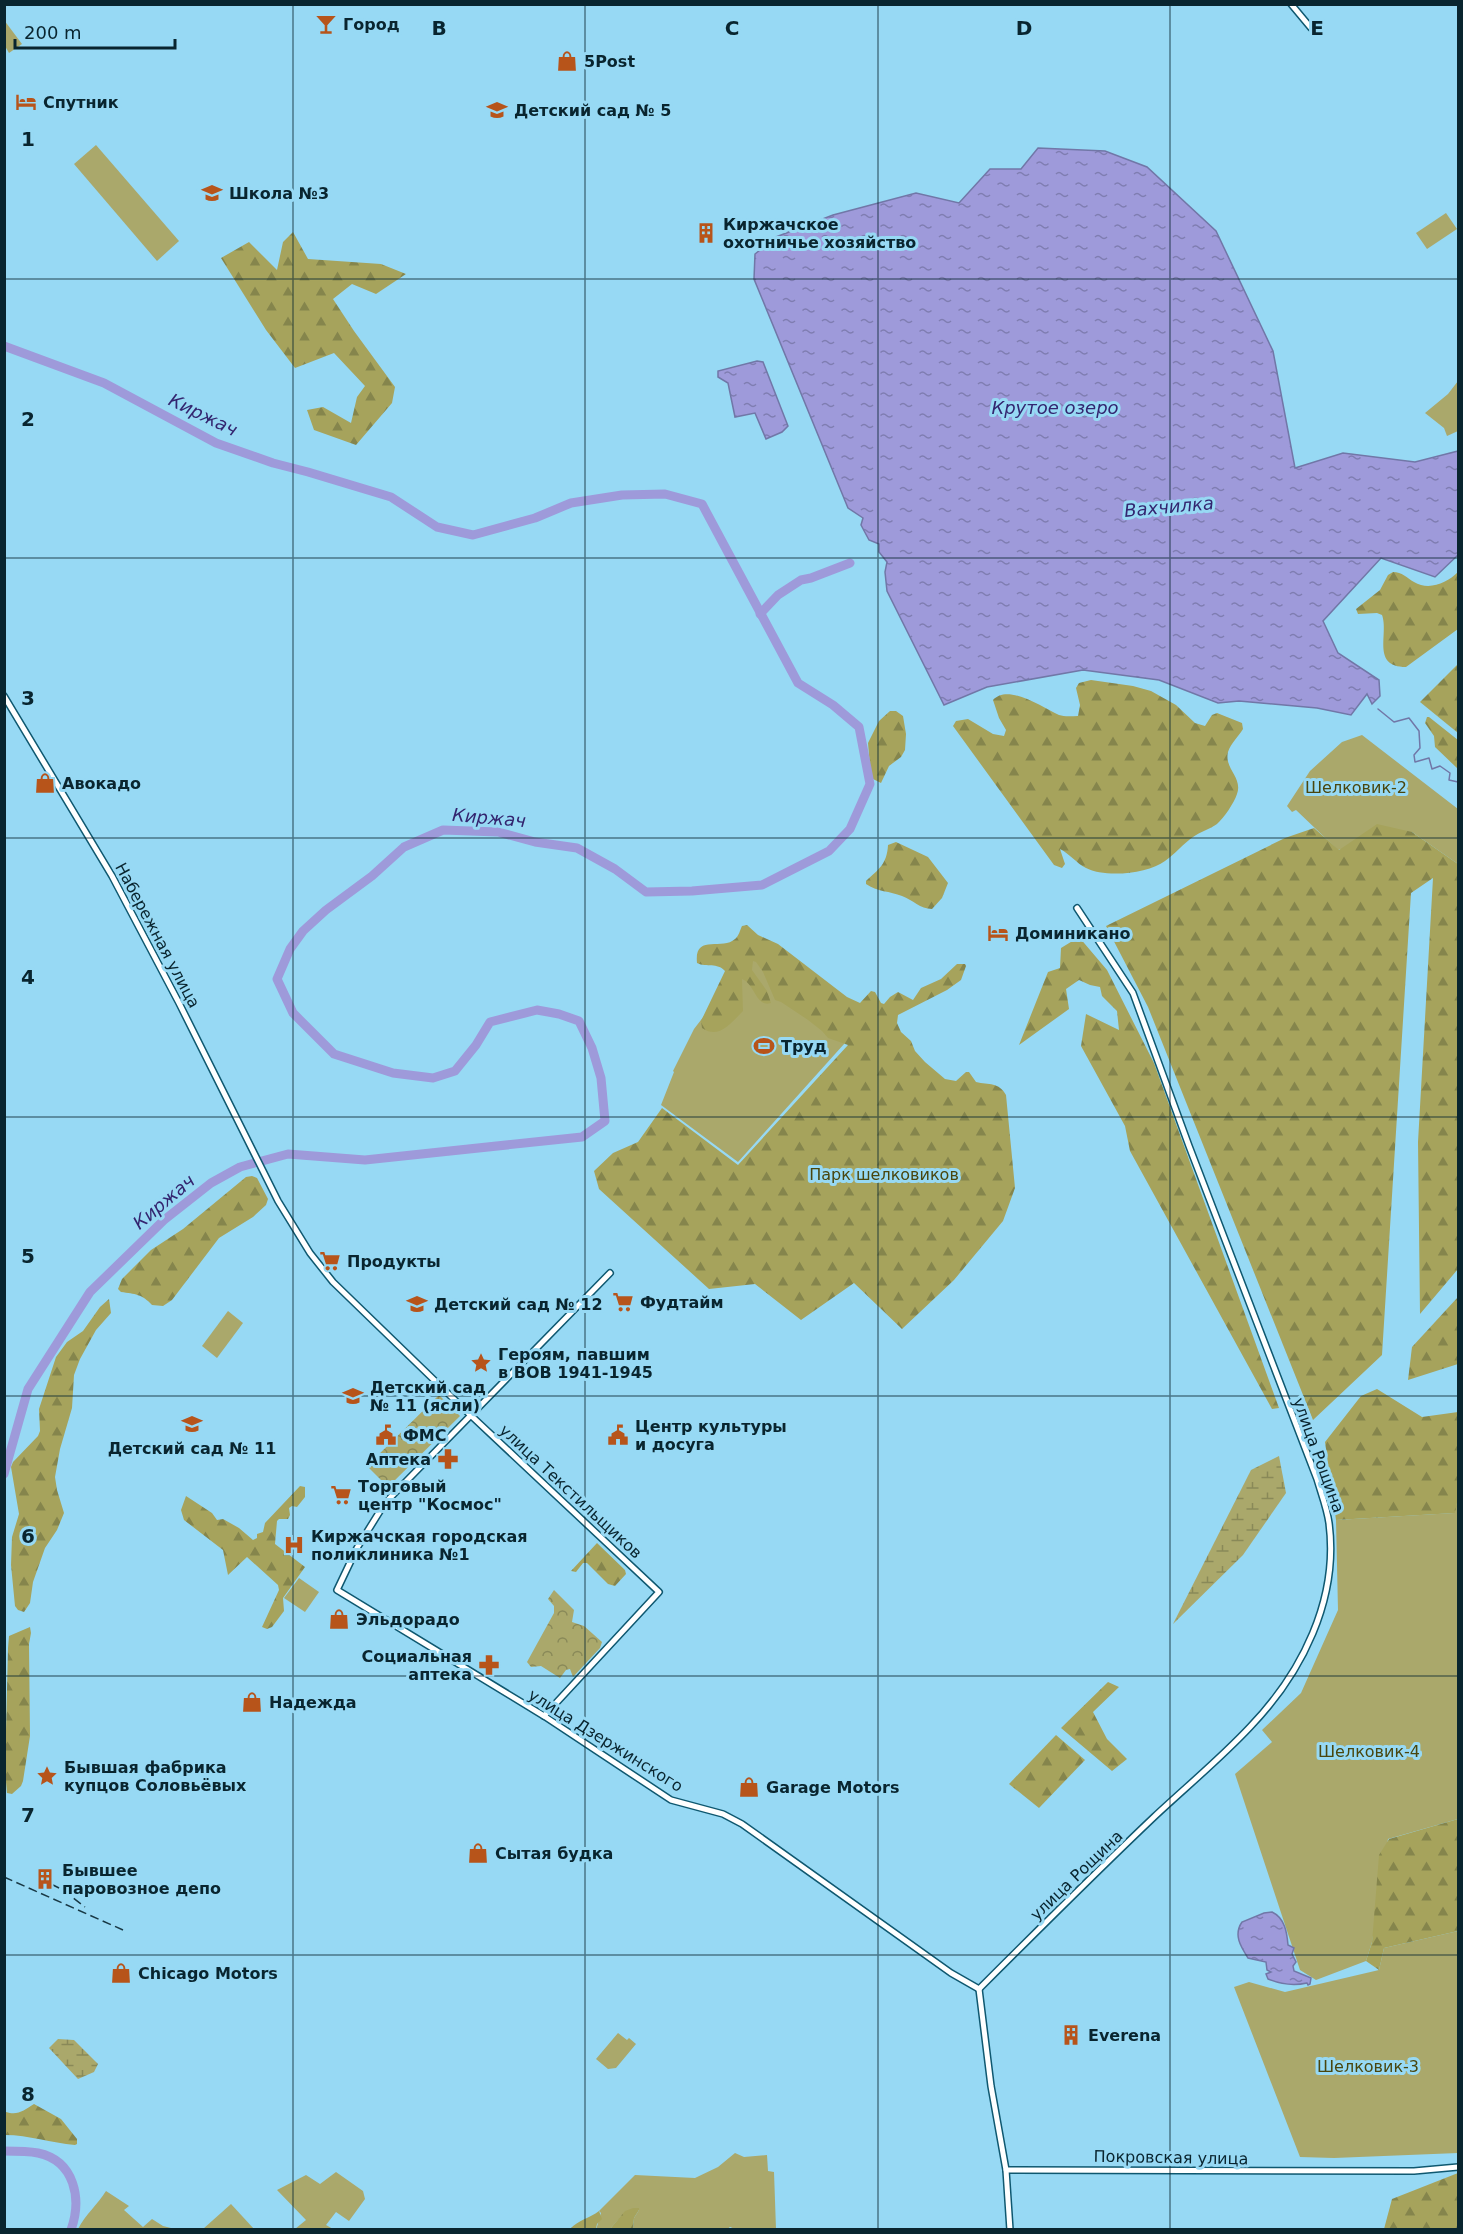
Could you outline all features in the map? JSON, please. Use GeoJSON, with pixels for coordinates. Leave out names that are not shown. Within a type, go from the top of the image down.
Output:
{"type":"FeatureCollection","features":[{"type":"Feature","properties":{"kind":"street"},"geometry":{"type":"LineString","coordinates":[[1292,4],[1311,28]]}},
{"type":"Feature","properties":{"kind":"street","name":"Набережная улица"},"geometry":{"type":"LineString","coordinates":[[4,696],[112,876],[275,1194]]}},
{"type":"Feature","properties":{"kind":"street","name":"улица Рощина"},"geometry":{"type":"LineString","coordinates":[[979,1989],[1154,1816],[1251,1727],[1276,1697],[1304,1653],[1322,1613],[1331,1554],[1329,1522],[1317,1479],[1189,1146],[1146,1026],[1132,993],[1077,908]]}},
{"type":"Feature","properties":{"kind":"street","name":"улица Текстильщиков"},"geometry":{"type":"LineString","coordinates":[[275,1194],[295,1230],[333,1282],[471,1416],[659,1592],[544,1716]]}},
{"type":"Feature","properties":{"kind":"street"},"geometry":{"type":"LineString","coordinates":[[471,1416],[610,1273]]}},
{"type":"Feature","properties":{"kind":"street","name":"улица Дзержинского"},"geometry":{"type":"LineString","coordinates":[[471,1416],[385,1503],[357,1548],[337,1590],[544,1716],[671,1800],[723,1814],[742,1824],[951,1973],[979,1989]]}},
{"type":"Feature","properties":{"kind":"street"},"geometry":{"type":"LineString","coordinates":[[979,1989],[991,2086],[1006,2170],[1010,2229]]}},
{"type":"Feature","properties":{"kind":"street","name":"Покровская улица"},"geometry":{"type":"LineString","coordinates":[[1006,2170],[1336,2172],[1414,2171],[1458,2166]]}},
{"type":"Feature","properties":{"kind":"green space"},"geometry":{"type":"Polygon","coordinates":[[[4,20],[22,44],[9,53],[5,46],[4,20]]]}},
{"type":"Feature","properties":{"kind":"green space"},"geometry":{"type":"Polygon","coordinates":[[[96,145],[179,241],[157,261],[74,164],[96,145]]]}},
{"type":"Feature","properties":{"kind":"green space"},"geometry":{"type":"Polygon","coordinates":[[[1446,213],[1457,229],[1427,249],[1416,233],[1446,213]]]}},
{"type":"Feature","properties":{"kind":"green space"},"geometry":{"type":"Polygon","coordinates":[[[293,232],[308,259],[381,264],[406,274],[376,294],[352,284],[333,299],[395,387],[392,403],[356,445],[314,430],[307,410],[323,407],[351,423],[357,397],[365,386],[334,353],[295,368],[266,330],[221,258],[249,242],[277,270],[283,242],[293,232]]]}},
{"type":"Feature","properties":{"kind":"green space"},"geometry":{"type":"Polygon","coordinates":[[[1458,381],[1458,431],[1447,436],[1444,428],[1425,413],[1448,394],[1458,381]]]}},
{"type":"Feature","properties":{"kind":"green space"},"geometry":{"type":"Polygon","coordinates":[[[1393,572],[1402,574],[1420,585],[1432,586],[1449,579],[1458,572],[1458,629],[1406,667],[1395,666],[1388,662],[1385,656],[1382,615],[1358,614],[1356,609],[1380,590],[1388,575],[1393,572]]]}},
{"type":"Feature","properties":{"kind":"green space"},"geometry":{"type":"Polygon","coordinates":[[[1458,664],[1458,733],[1420,702],[1458,664]]]}},
{"type":"Feature","properties":{"kind":"green space"},"geometry":{"type":"Polygon","coordinates":[[[1091,680],[1151,691],[1176,705],[1195,723],[1205,726],[1212,715],[1217,713],[1242,723],[1243,729],[1228,752],[1227,758],[1238,783],[1236,798],[1223,818],[1217,824],[1193,837],[1165,861],[1138,872],[1115,874],[1094,871],[1082,866],[1060,849],[1065,864],[1062,868],[1054,865],[953,726],[956,721],[968,719],[993,734],[1004,736],[1006,730],[993,700],[999,695],[1007,694],[1026,698],[1059,715],[1078,716],[1080,705],[1076,688],[1079,683],[1091,680]]]}},
{"type":"Feature","properties":{"kind":"green space"},"geometry":{"type":"Polygon","coordinates":[[[890,711],[896,711],[903,716],[906,734],[905,750],[901,757],[889,766],[881,783],[871,778],[868,743],[879,721],[890,711]]]}},
{"type":"Feature","properties":{"kind":"green space"},"geometry":{"type":"Polygon","coordinates":[[[1427,717],[1458,740],[1458,769],[1435,747],[1434,736],[1425,723],[1427,717]]]}},
{"type":"Feature","properties":{"kind":"green space","name":"Шелковик-2"},"geometry":{"type":"Polygon","coordinates":[[[1362,735],[1458,809],[1458,864],[1412,832],[1338,850],[1296,810],[1292,812],[1287,806],[1310,771],[1342,742],[1362,735]]]}},
{"type":"Feature","properties":{"kind":"green space"},"geometry":{"type":"Polygon","coordinates":[[[1377,824],[1412,832],[1458,864],[1458,1269],[1420,1314],[1418,1142],[1433,878],[1411,893],[1382,1355],[1313,1420],[1148,1007],[1106,926],[1285,838],[1314,828],[1339,850],[1377,824]]]}},
{"type":"Feature","properties":{"kind":"green space"},"geometry":{"type":"Polygon","coordinates":[[[896,842],[928,857],[948,883],[942,898],[932,909],[924,908],[902,896],[875,889],[866,884],[866,881],[884,862],[888,845],[896,842]]]}},
{"type":"Feature","properties":{"kind":"green space","name":"Парк шелковиков"},"geometry":{"type":"Polygon","coordinates":[[[747,925],[758,935],[778,944],[847,997],[860,1003],[871,991],[875,992],[884,1004],[898,992],[913,1000],[921,988],[941,979],[957,964],[966,966],[961,980],[947,990],[898,1015],[897,1023],[901,1032],[911,1041],[915,1051],[945,1079],[956,1081],[969,1072],[976,1082],[1000,1088],[1006,1095],[1015,1188],[1003,1221],[954,1280],[902,1329],[854,1283],[801,1320],[755,1284],[709,1289],[599,1189],[594,1171],[613,1153],[638,1142],[662,1108],[738,1165],[848,1045],[828,1038],[808,1020],[775,1000],[763,972],[753,961],[752,970],[767,991],[771,1003],[762,1002],[742,979],[743,1011],[719,1031],[708,1031],[702,1028],[701,1021],[725,971],[719,967],[697,963],[697,954],[704,945],[730,942],[736,938],[742,926],[747,925]]]}},
{"type":"Feature","properties":{"kind":"green space","name":"Труд"},"geometry":{"type":"Polygon","coordinates":[[[751,933],[871,1014],[738,1162],[661,1105],[673,1071],[694,1029],[704,1016],[751,933]]]}},
{"type":"Feature","properties":{"kind":"green space"},"geometry":{"type":"Polygon","coordinates":[[[1079,937],[1107,970],[1154,1063],[1279,1408],[1272,1409],[1130,1151],[1125,1126],[1081,1046],[1086,1014],[1119,1030],[1117,1011],[1102,996],[1100,987],[1079,980],[1066,989],[1069,1009],[1019,1045],[1048,972],[1060,968],[1061,948],[1079,937]]]}},
{"type":"Feature","properties":{"kind":"green space"},"geometry":{"type":"Polygon","coordinates":[[[246,1177],[257,1178],[268,1199],[266,1205],[253,1217],[219,1238],[172,1300],[163,1306],[152,1305],[141,1297],[121,1292],[118,1289],[122,1279],[151,1250],[183,1229],[246,1177]]]}},
{"type":"Feature","properties":{"kind":"green space"},"geometry":{"type":"Polygon","coordinates":[[[1458,1297],[1458,1364],[1408,1380],[1412,1347],[1458,1297]]]}},
{"type":"Feature","properties":{"kind":"green space"},"geometry":{"type":"Polygon","coordinates":[[[109,1299],[111,1313],[96,1330],[74,1375],[72,1408],[60,1449],[55,1477],[64,1513],[57,1530],[45,1548],[33,1582],[30,1603],[24,1612],[15,1606],[11,1565],[12,1537],[19,1514],[11,1467],[38,1436],[40,1431],[39,1409],[56,1357],[67,1342],[83,1331],[100,1307],[109,1299]]]}},
{"type":"Feature","properties":{"kind":"green space"},"geometry":{"type":"Polygon","coordinates":[[[228,1311],[243,1323],[217,1358],[202,1346],[228,1311]]]}},
{"type":"Feature","properties":{"kind":"green space"},"geometry":{"type":"Polygon","coordinates":[[[1377,1389],[1422,1417],[1458,1412],[1458,1498],[1455,1513],[1336,1520],[1325,1442],[1361,1396],[1377,1389]]]}},
{"type":"Feature","properties":{"kind":"green space"},"geometry":{"type":"Polygon","coordinates":[[[439,1395],[460,1416],[388,1487],[367,1466],[439,1395]]]}},
{"type":"Feature","properties":{"kind":"green space"},"geometry":{"type":"Polygon","coordinates":[[[1279,1456],[1286,1493],[1243,1555],[1173,1624],[1251,1470],[1279,1456]]]}},
{"type":"Feature","properties":{"kind":"green space"},"geometry":{"type":"Polygon","coordinates":[[[300,1486],[305,1487],[305,1497],[297,1507],[289,1508],[288,1519],[277,1521],[275,1544],[305,1567],[283,1598],[284,1611],[272,1627],[267,1629],[262,1627],[279,1590],[278,1585],[247,1557],[228,1575],[223,1550],[184,1520],[181,1510],[186,1496],[212,1513],[217,1520],[223,1519],[239,1528],[253,1540],[257,1538],[257,1534],[263,1532],[265,1523],[300,1486]]]}},
{"type":"Feature","properties":{"kind":"green space","name":"Шелковик-4"},"geometry":{"type":"Polygon","coordinates":[[[1458,1498],[1458,1819],[1388,1839],[1372,1942],[1366,1961],[1316,1980],[1300,1970],[1235,1774],[1272,1742],[1262,1730],[1301,1693],[1338,1610],[1336,1520],[1454,1513],[1458,1498]]]}},
{"type":"Feature","properties":{"kind":"green space"},"geometry":{"type":"Polygon","coordinates":[[[597,1543],[625,1570],[626,1574],[615,1586],[608,1584],[587,1563],[583,1563],[576,1572],[571,1571],[597,1543]]]}},
{"type":"Feature","properties":{"kind":"green space"},"geometry":{"type":"Polygon","coordinates":[[[299,1578],[319,1592],[305,1612],[284,1598],[299,1578]]]}},
{"type":"Feature","properties":{"kind":"green space"},"geometry":{"type":"Polygon","coordinates":[[[554,1590],[574,1610],[572,1622],[584,1626],[602,1642],[600,1648],[573,1677],[570,1669],[566,1670],[560,1678],[541,1666],[531,1667],[527,1662],[554,1613],[554,1606],[548,1599],[554,1590]]]}},
{"type":"Feature","properties":{"kind":"green space"},"geometry":{"type":"Polygon","coordinates":[[[30,1627],[30,1736],[23,1781],[12,1794],[7,1793],[5,1771],[9,1636],[30,1627]]]}},
{"type":"Feature","properties":{"kind":"green space"},"geometry":{"type":"Polygon","coordinates":[[[1108,1682],[1119,1687],[1093,1712],[1107,1739],[1127,1759],[1112,1771],[1061,1728],[1108,1682]]]}},
{"type":"Feature","properties":{"kind":"green space"},"geometry":{"type":"Polygon","coordinates":[[[1056,1735],[1085,1760],[1039,1808],[1009,1784],[1056,1735]]]}},
{"type":"Feature","properties":{"kind":"green space"},"geometry":{"type":"Polygon","coordinates":[[[1458,1819],[1458,1931],[1384,1948],[1379,1970],[1366,1961],[1372,1942],[1379,1855],[1389,1839],[1458,1819]]]}},
{"type":"Feature","properties":{"kind":"green space","name":"Шелковик-3"},"geometry":{"type":"Polygon","coordinates":[[[1458,1931],[1458,2153],[1334,2158],[1300,2157],[1234,1987],[1249,1982],[1285,1992],[1379,1970],[1384,1948],[1458,1931]]]}},
{"type":"Feature","properties":{"kind":"green space"},"geometry":{"type":"Polygon","coordinates":[[[618,2033],[636,2044],[616,2068],[608,2069],[596,2059],[618,2033]]]}},
{"type":"Feature","properties":{"kind":"green space"},"geometry":{"type":"Polygon","coordinates":[[[58,2039],[74,2040],[98,2064],[94,2072],[78,2079],[49,2048],[58,2039]]]}},
{"type":"Feature","properties":{"kind":"green space"},"geometry":{"type":"Polygon","coordinates":[[[34,2104],[61,2119],[77,2139],[77,2144],[5,2135],[6,2112],[17,2113],[34,2104]]]}},
{"type":"Feature","properties":{"kind":"green space"},"geometry":{"type":"Polygon","coordinates":[[[735,2153],[744,2157],[767,2155],[768,2171],[774,2172],[776,2229],[730,2227],[726,2230],[633,2229],[638,2208],[625,2213],[610,2229],[596,2230],[601,2213],[599,2211],[635,2175],[695,2178],[718,2167],[735,2153]]]}},
{"type":"Feature","properties":{"kind":"green space"},"geometry":{"type":"Polygon","coordinates":[[[336,2172],[363,2191],[365,2199],[349,2221],[336,2212],[326,2225],[333,2229],[295,2229],[306,2220],[277,2190],[306,2175],[320,2184],[336,2172]]]}},
{"type":"Feature","properties":{"kind":"green space"},"geometry":{"type":"Polygon","coordinates":[[[1458,2173],[1458,2229],[1384,2229],[1392,2199],[1458,2173]]]}},
{"type":"Feature","properties":{"kind":"green space"},"geometry":{"type":"Polygon","coordinates":[[[106,2191],[129,2206],[124,2210],[143,2227],[152,2219],[163,2226],[175,2229],[78,2229],[106,2191]]]}},
{"type":"Feature","properties":{"kind":"green space"},"geometry":{"type":"Polygon","coordinates":[[[231,2204],[254,2229],[203,2229],[231,2204]]]}},
{"type":"Feature","properties":{"kind":"green space"},"geometry":{"type":"Polygon","coordinates":[[[639,2208],[639,2210],[634,2218],[633,2229],[610,2229],[625,2211],[639,2208]]]}},
{"type":"Feature","properties":{"kind":"green space"},"geometry":{"type":"Polygon","coordinates":[[[599,2211],[602,2219],[596,2229],[570,2229],[577,2223],[599,2211]]]}},
{"type":"Feature","properties":{"kind":"water","name":"Крутое озеро"},"geometry":{"type":"Polygon","coordinates":[[[1038,148],[1105,151],[1147,167],[1216,231],[1273,351],[1295,468],[1343,453],[1415,462],[1458,451],[1458,555],[1435,577],[1381,558],[1323,621],[1338,653],[1379,680],[1380,696],[1372,704],[1367,694],[1351,715],[1317,708],[1239,701],[1218,703],[1159,680],[1083,670],[987,687],[944,705],[887,591],[885,572],[887,562],[879,552],[879,544],[869,540],[861,525],[863,518],[848,508],[754,279],[755,254],[776,237],[833,215],[916,193],[959,203],[990,169],[1021,169],[1038,148]]]}},
{"type":"Feature","properties":{"kind":"water"},"geometry":{"type":"Polygon","coordinates":[[[757,361],[763,362],[788,426],[782,432],[766,439],[755,413],[735,417],[728,383],[718,377],[718,371],[757,361]]]}},
{"type":"Feature","properties":{"kind":"water"},"geometry":{"type":"Polygon","coordinates":[[[1272,1912],[1283,1922],[1288,1945],[1294,1948],[1292,1954],[1296,1962],[1293,1966],[1294,1971],[1311,1978],[1310,1984],[1287,1984],[1268,1979],[1266,1974],[1271,1972],[1267,1970],[1266,1962],[1248,1958],[1243,1950],[1238,1936],[1242,1922],[1272,1912]]]}},
{"type":"Feature","properties":{"kind":"waterway","name":"Киржач"},"geometry":{"type":"LineString","coordinates":[[4,346],[104,383],[216,443],[273,463],[391,497],[437,527],[473,535],[535,518],[571,503],[622,495],[665,494],[702,504],[798,683],[833,705],[859,727],[870,784],[850,829],[829,851],[762,885],[646,892],[615,869],[577,848],[535,842],[498,832],[443,830],[404,847],[372,876],[326,910],[303,931],[290,949],[277,979],[293,1013],[334,1054],[393,1073],[433,1078],[455,1071],[476,1045],[490,1022],[537,1010],[559,1014],[579,1021],[592,1048],[601,1078],[605,1121],[582,1137],[365,1160],[288,1154],[240,1167],[211,1183],[164,1220],[90,1292],[28,1389],[4,1474]]}},
{"type":"Feature","properties":{"kind":"waterway","name":"Вахчилка"},"geometry":{"type":"LineString","coordinates":[[760,614],[778,595],[801,580],[850,563]]}},
{"type":"Feature","properties":{"kind":"waterway"},"geometry":{"type":"LineString","coordinates":[[1378,709],[1394,722],[1409,718],[1419,731],[1420,748],[1414,755],[1415,762],[1429,758],[1432,769],[1440,766],[1450,773],[1449,780],[1458,782]]}},
{"type":"Feature","properties":{"kind":"waterway","name":"Киржач"},"geometry":{"type":"LineString","coordinates":[[4,2151],[26,2151],[50,2157],[68,2173],[75,2194],[76,2206],[71,2230]]}},
{"type":"Feature","properties":{"kind":"railway"},"geometry":{"type":"LineString","coordinates":[[4,1877],[123,1930]]}},
{"type":"Feature","properties":{"kind":"railway"},"geometry":{"type":"LineString","coordinates":[[51,1884],[85,1907]]}},
{"type":"Feature","properties":{"kind":"place","name":"Город"},"geometry":{"type":"Point","coordinates":[326,24]}},
{"type":"Feature","properties":{"kind":"place","name":"5Post"},"geometry":{"type":"Point","coordinates":[567,61]}},
{"type":"Feature","properties":{"kind":"place","name":"Спутник"},"geometry":{"type":"Point","coordinates":[26,102]}},
{"type":"Feature","properties":{"kind":"place","name":"Детский сад № 5"},"geometry":{"type":"Point","coordinates":[497,110]}},
{"type":"Feature","properties":{"kind":"place","name":"Школа №3"},"geometry":{"type":"Point","coordinates":[212,193]}},
{"type":"Feature","properties":{"kind":"place","name":"Киржачское охотничье хозяйство"},"geometry":{"type":"Point","coordinates":[706,233]}},
{"type":"Feature","properties":{"kind":"place","name":"Авокадо"},"geometry":{"type":"Point","coordinates":[45,783]}},
{"type":"Feature","properties":{"kind":"place","name":"Доминикано"},"geometry":{"type":"Point","coordinates":[998,933]}},
{"type":"Feature","properties":{"kind":"place","name":"Труд"},"geometry":{"type":"Point","coordinates":[764,1046]}},
{"type":"Feature","properties":{"kind":"place","name":"Продукты"},"geometry":{"type":"Point","coordinates":[330,1261]}},
{"type":"Feature","properties":{"kind":"place","name":"Фудтайм"},"geometry":{"type":"Point","coordinates":[623,1302]}},
{"type":"Feature","properties":{"kind":"place","name":"Детский сад № 12"},"geometry":{"type":"Point","coordinates":[417,1304]}},
{"type":"Feature","properties":{"kind":"place","name":"Героям, павшим в ВОВ 1941-1945"},"geometry":{"type":"Point","coordinates":[481,1363]}},
{"type":"Feature","properties":{"kind":"place","name":"Детский сад № 11 (ясли)"},"geometry":{"type":"Point","coordinates":[353,1396]}},
{"type":"Feature","properties":{"kind":"place","name":"Детский сад № 11"},"geometry":{"type":"Point","coordinates":[192,1424]}},
{"type":"Feature","properties":{"kind":"place","name":"ФМС"},"geometry":{"type":"Point","coordinates":[386,1435]}},
{"type":"Feature","properties":{"kind":"place","name":"Центр культуры и досуга"},"geometry":{"type":"Point","coordinates":[618,1435]}},
{"type":"Feature","properties":{"kind":"place","name":"Аптека"},"geometry":{"type":"Point","coordinates":[448,1459]}},
{"type":"Feature","properties":{"kind":"place","name":"Торговый центр \"Космос\""},"geometry":{"type":"Point","coordinates":[341,1495]}},
{"type":"Feature","properties":{"kind":"place","name":"Киржачская городская поликлиника №1"},"geometry":{"type":"Point","coordinates":[294,1545]}},
{"type":"Feature","properties":{"kind":"place","name":"Эльдорадо"},"geometry":{"type":"Point","coordinates":[339,1619]}},
{"type":"Feature","properties":{"kind":"place","name":"Социальная аптека"},"geometry":{"type":"Point","coordinates":[489,1665]}},
{"type":"Feature","properties":{"kind":"place","name":"Надежда"},"geometry":{"type":"Point","coordinates":[252,1702]}},
{"type":"Feature","properties":{"kind":"place","name":"Бывшая фабрика купцов Соловьёвых"},"geometry":{"type":"Point","coordinates":[47,1776]}},
{"type":"Feature","properties":{"kind":"place","name":"Garage Motors"},"geometry":{"type":"Point","coordinates":[749,1787]}},
{"type":"Feature","properties":{"kind":"place","name":"Сытая будка"},"geometry":{"type":"Point","coordinates":[478,1853]}},
{"type":"Feature","properties":{"kind":"place","name":"Бывшее паровозное депо"},"geometry":{"type":"Point","coordinates":[45,1879]}},
{"type":"Feature","properties":{"kind":"place","name":"Chicago Motors"},"geometry":{"type":"Point","coordinates":[121,1973]}},
{"type":"Feature","properties":{"kind":"place","name":"Everena"},"geometry":{"type":"Point","coordinates":[1071,2035]}}]}
